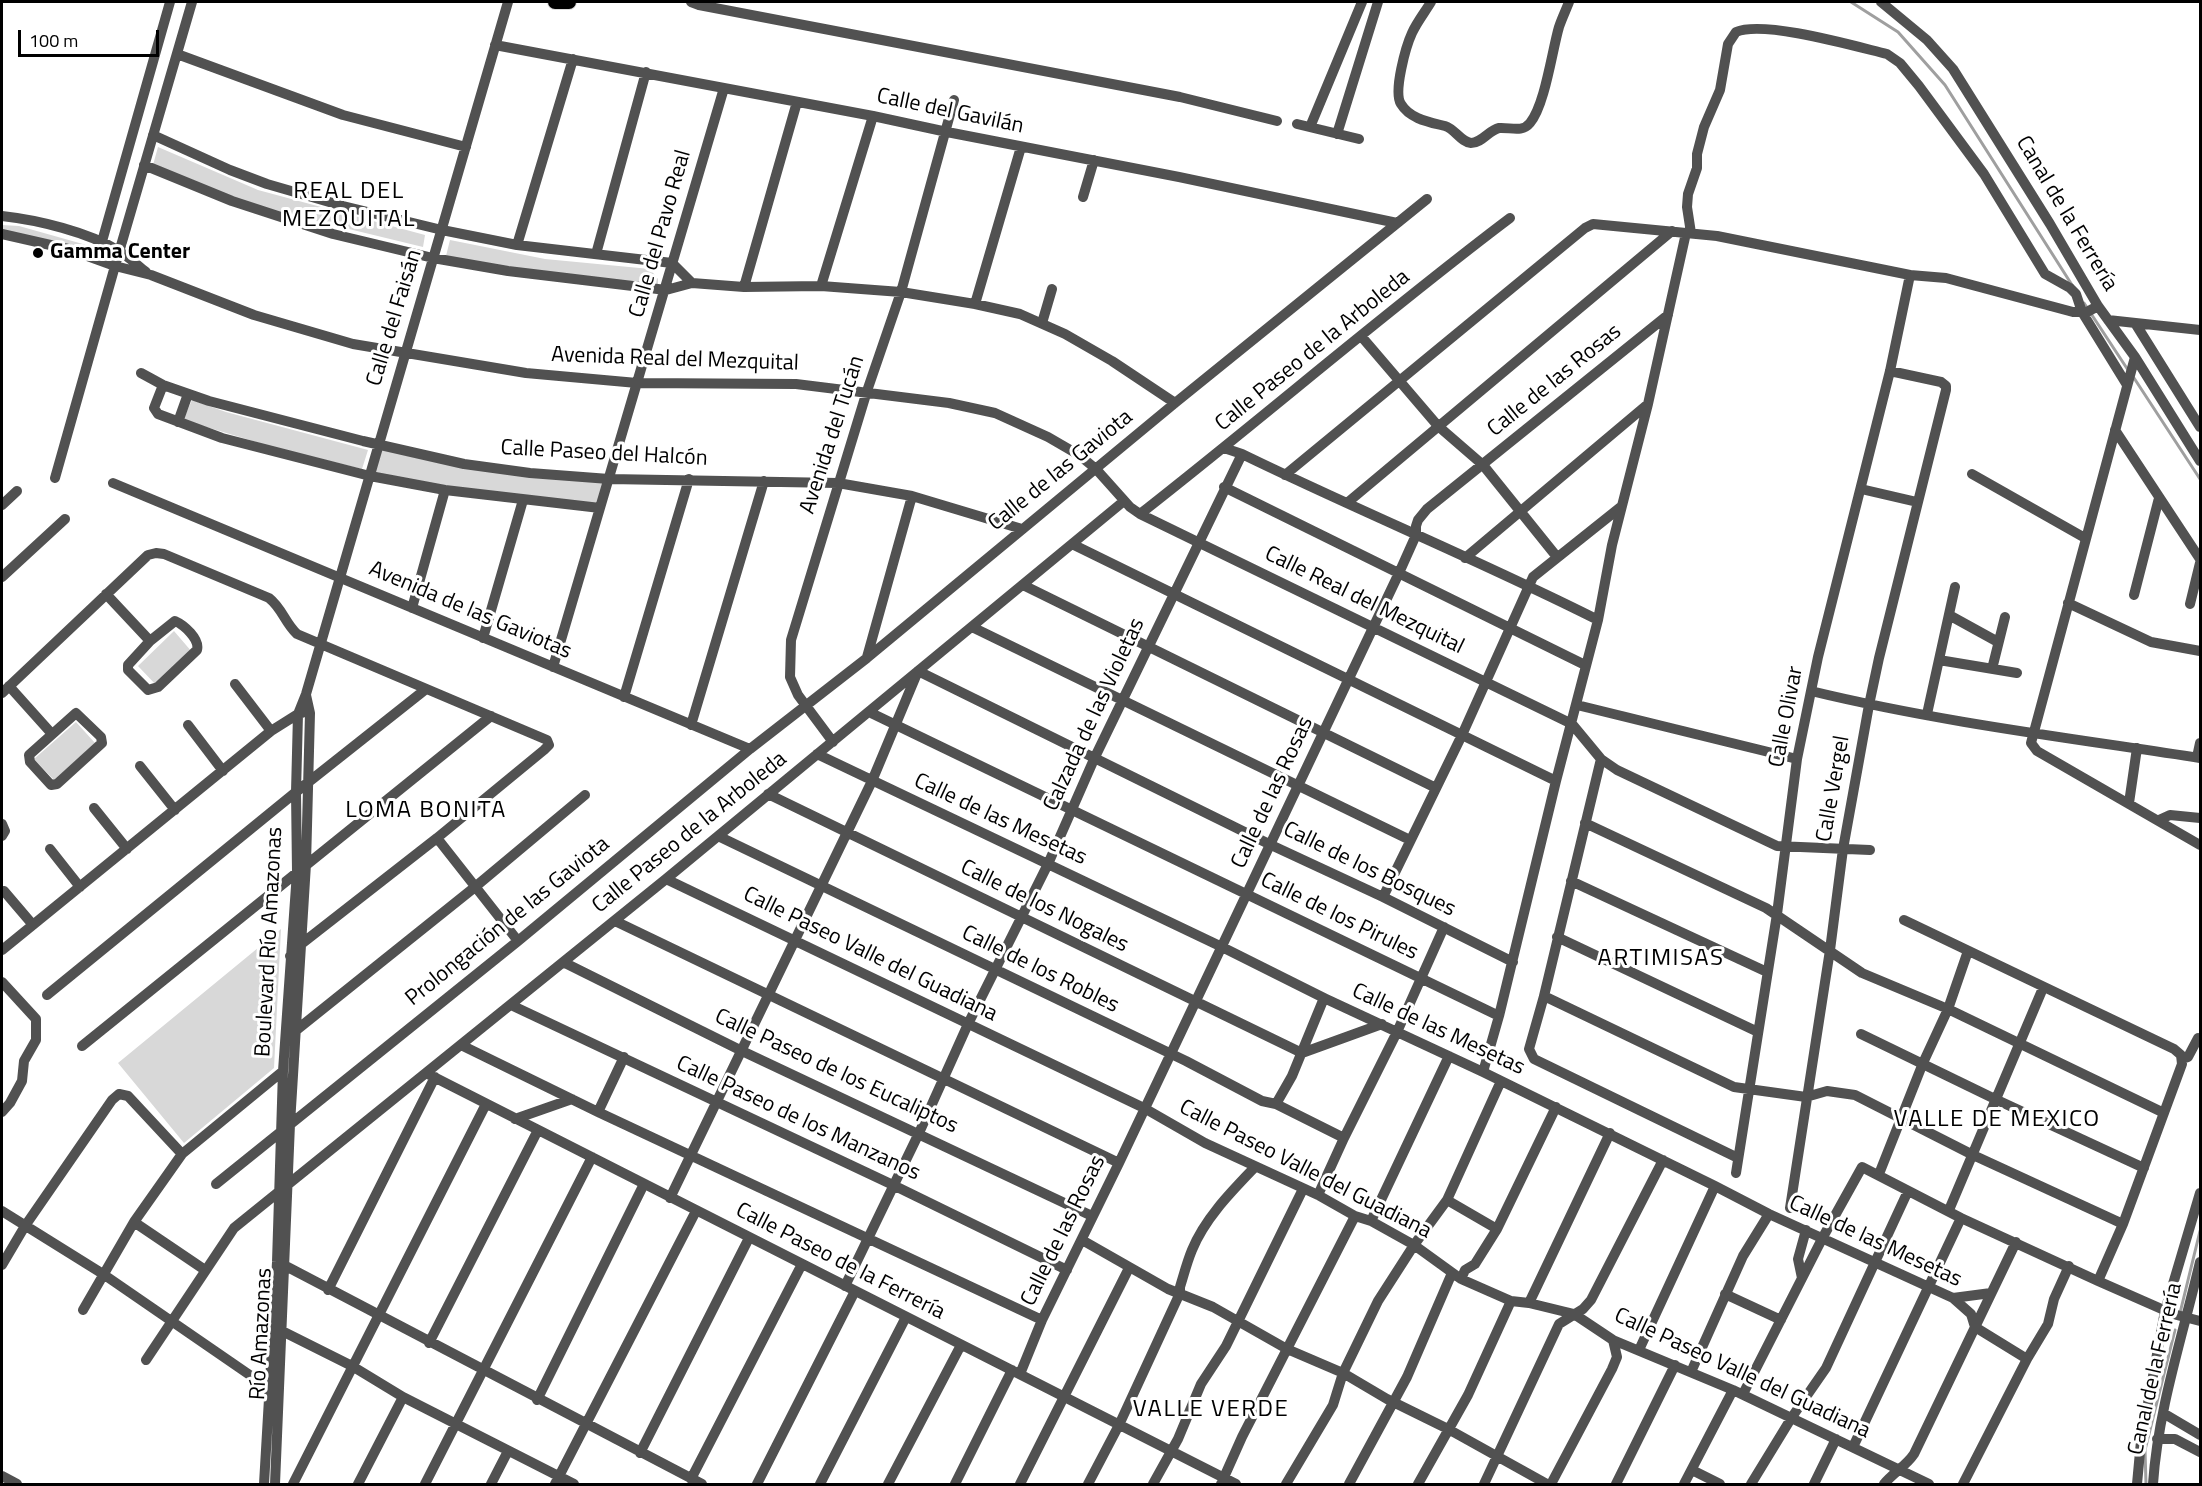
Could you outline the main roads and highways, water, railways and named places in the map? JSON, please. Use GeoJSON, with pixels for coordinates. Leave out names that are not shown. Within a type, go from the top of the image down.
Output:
{"type":"FeatureCollection","features":[{"type":"Feature","properties":{"kind":"main road"},"geometry":{"type":"LineString","coordinates":[[555,2],[569,2]]}},
{"type":"Feature","properties":{"kind":"waterway"},"geometry":{"type":"LineString","coordinates":[[1851,2],[1898,32],[1945,85],[2072,285]]}},
{"type":"Feature","properties":{"kind":"waterway"},"geometry":{"type":"LineString","coordinates":[[2084,303],[2128,370]]}},
{"type":"Feature","properties":{"kind":"waterway"},"geometry":{"type":"LineString","coordinates":[[2134,378],[2200,479]]}},
{"type":"Feature","properties":{"kind":"waterway"},"geometry":{"type":"LineString","coordinates":[[2180,1313],[2200,1231]]}},
{"type":"Feature","properties":{"kind":"waterway"},"geometry":{"type":"LineString","coordinates":[[2146,1484],[2145,1450],[2175,1330]]}},
{"type":"Feature","properties":{"kind":"place","name":"Gamma Center"},"geometry":{"type":"Point","coordinates":[38,253]}},
{"type":"Feature","properties":{"kind":"district","name":"REAL DEL MEZQUITAL"},"geometry":{"type":"Point","coordinates":[349,206]}},
{"type":"Feature","properties":{"kind":"district","name":"LOMA BONITA"},"geometry":{"type":"Point","coordinates":[426,811]}},
{"type":"Feature","properties":{"kind":"district","name":"ARTIMISAS"},"geometry":{"type":"Point","coordinates":[1661,959]}},
{"type":"Feature","properties":{"kind":"district","name":"VALLE DE MEXICO"},"geometry":{"type":"Point","coordinates":[1997,1120]}},
{"type":"Feature","properties":{"kind":"district","name":"VALLE VERDE"},"geometry":{"type":"Point","coordinates":[1211,1410]}}]}
